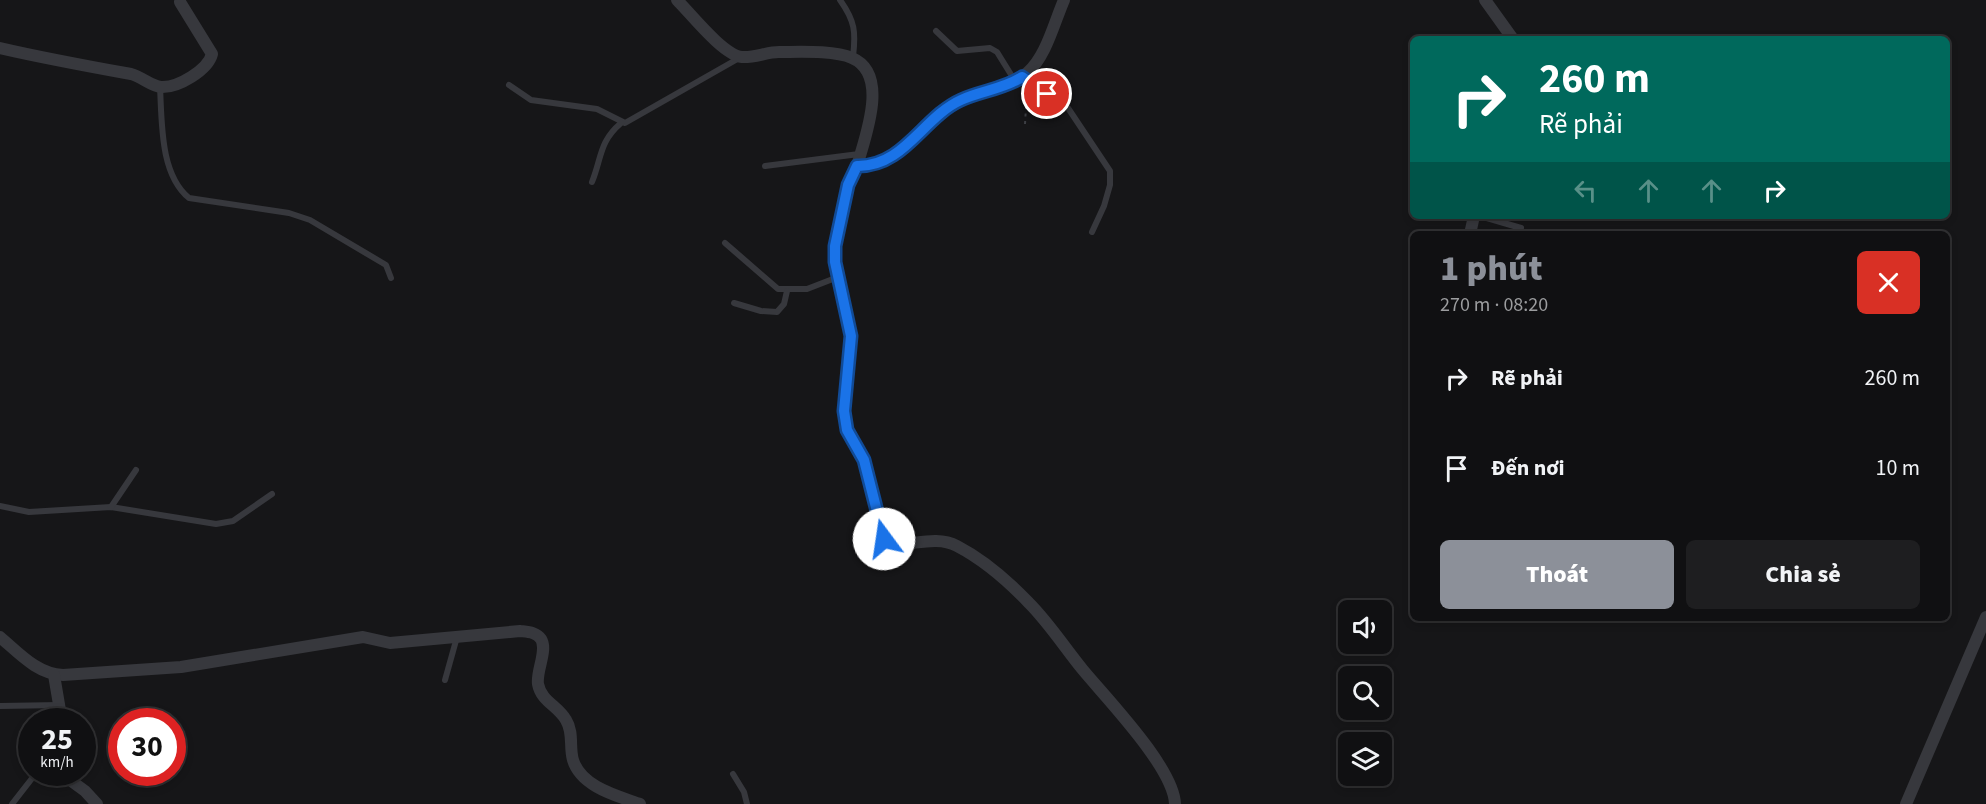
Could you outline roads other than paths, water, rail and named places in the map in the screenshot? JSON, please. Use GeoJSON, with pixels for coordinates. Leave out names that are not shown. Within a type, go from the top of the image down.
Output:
{"type":"FeatureCollection","features":[{"type":"Feature","properties":{"kind":"street"},"geometry":{"type":"LineString","coordinates":[[677,0],[722,46],[741,57],[776,52],[853,58],[869,73],[873,100],[858,160],[848,185],[835,246],[835,262],[851,336],[844,411],[847,430],[864,460],[884,539],[890,544],[901,546],[929,539],[955,545],[997,573],[1029,603],[1085,673],[1124,714],[1166,777],[1175,793],[1175,804]]}},
{"type":"Feature","properties":{"kind":"street"},"geometry":{"type":"LineString","coordinates":[[858,160],[874,164],[902,150],[959,100],[1022,81],[1037,61],[1064,0]]}},
{"type":"Feature","properties":{"kind":"street"},"geometry":{"type":"LineString","coordinates":[[1485,0],[1512,36]]}},
{"type":"Feature","properties":{"kind":"street"},"geometry":{"type":"LineString","coordinates":[[0,48],[135,75],[160,87],[184,80],[210,61],[209,45],[180,2]]}},
{"type":"Feature","properties":{"kind":"street"},"geometry":{"type":"LineString","coordinates":[[1906,804],[1986,617]]}},
{"type":"Feature","properties":{"kind":"street"},"geometry":{"type":"LineString","coordinates":[[0,637],[32,664],[54,675],[181,668],[363,637],[390,643],[520,631],[540,637],[543,643],[538,682],[540,691],[567,721],[573,760],[578,769],[603,790],[640,804]]}},
{"type":"Feature","properties":{"kind":"street"},"geometry":{"type":"LineString","coordinates":[[54,675],[61,708]]}},
{"type":"Feature","properties":{"kind":"street"},"geometry":{"type":"LineString","coordinates":[[79,786],[97,804]]}},
{"type":"Feature","properties":{"kind":"lane"},"geometry":{"type":"LineString","coordinates":[[840,0],[848,11],[856,32],[853,58]]}},
{"type":"Feature","properties":{"kind":"lane"},"geometry":{"type":"LineString","coordinates":[[936,31],[957,51],[990,48],[997,52],[1022,81],[1068,108],[1110,171],[1107,195],[1092,232]]}},
{"type":"Feature","properties":{"kind":"lane"},"geometry":{"type":"LineString","coordinates":[[592,183],[603,143],[608,134],[621,123],[630,122],[741,57]]}},
{"type":"Feature","properties":{"kind":"lane"},"geometry":{"type":"LineString","coordinates":[[509,85],[531,100],[597,109],[621,123]]}},
{"type":"Feature","properties":{"kind":"lane"},"geometry":{"type":"LineString","coordinates":[[160,87],[162,126],[169,161],[177,188],[189,198],[289,213],[310,220],[386,265],[391,278]]}},
{"type":"Feature","properties":{"kind":"lane"},"geometry":{"type":"LineString","coordinates":[[765,166],[858,160]]}},
{"type":"Feature","properties":{"kind":"lane"},"geometry":{"type":"LineString","coordinates":[[1490,219],[1521,228]]}},
{"type":"Feature","properties":{"kind":"lane"},"geometry":{"type":"LineString","coordinates":[[725,243],[770,285],[787,291],[820,286],[839,277]]}},
{"type":"Feature","properties":{"kind":"lane"},"geometry":{"type":"LineString","coordinates":[[734,303],[761,311],[777,312],[784,304],[787,291]]}},
{"type":"Feature","properties":{"kind":"lane"},"geometry":{"type":"LineString","coordinates":[[111,507],[136,470]]}},
{"type":"Feature","properties":{"kind":"lane"},"geometry":{"type":"LineString","coordinates":[[0,506],[29,512],[111,507],[216,524],[232,521],[272,494]]}},
{"type":"Feature","properties":{"kind":"lane"},"geometry":{"type":"LineString","coordinates":[[445,680],[457,637]]}},
{"type":"Feature","properties":{"kind":"lane"},"geometry":{"type":"LineString","coordinates":[[0,706],[61,705]]}},
{"type":"Feature","properties":{"kind":"lane"},"geometry":{"type":"LineString","coordinates":[[733,774],[744,792],[747,804]]}},
{"type":"Feature","properties":{"kind":"lane"},"geometry":{"type":"LineString","coordinates":[[12,804],[26,786]]}}]}
